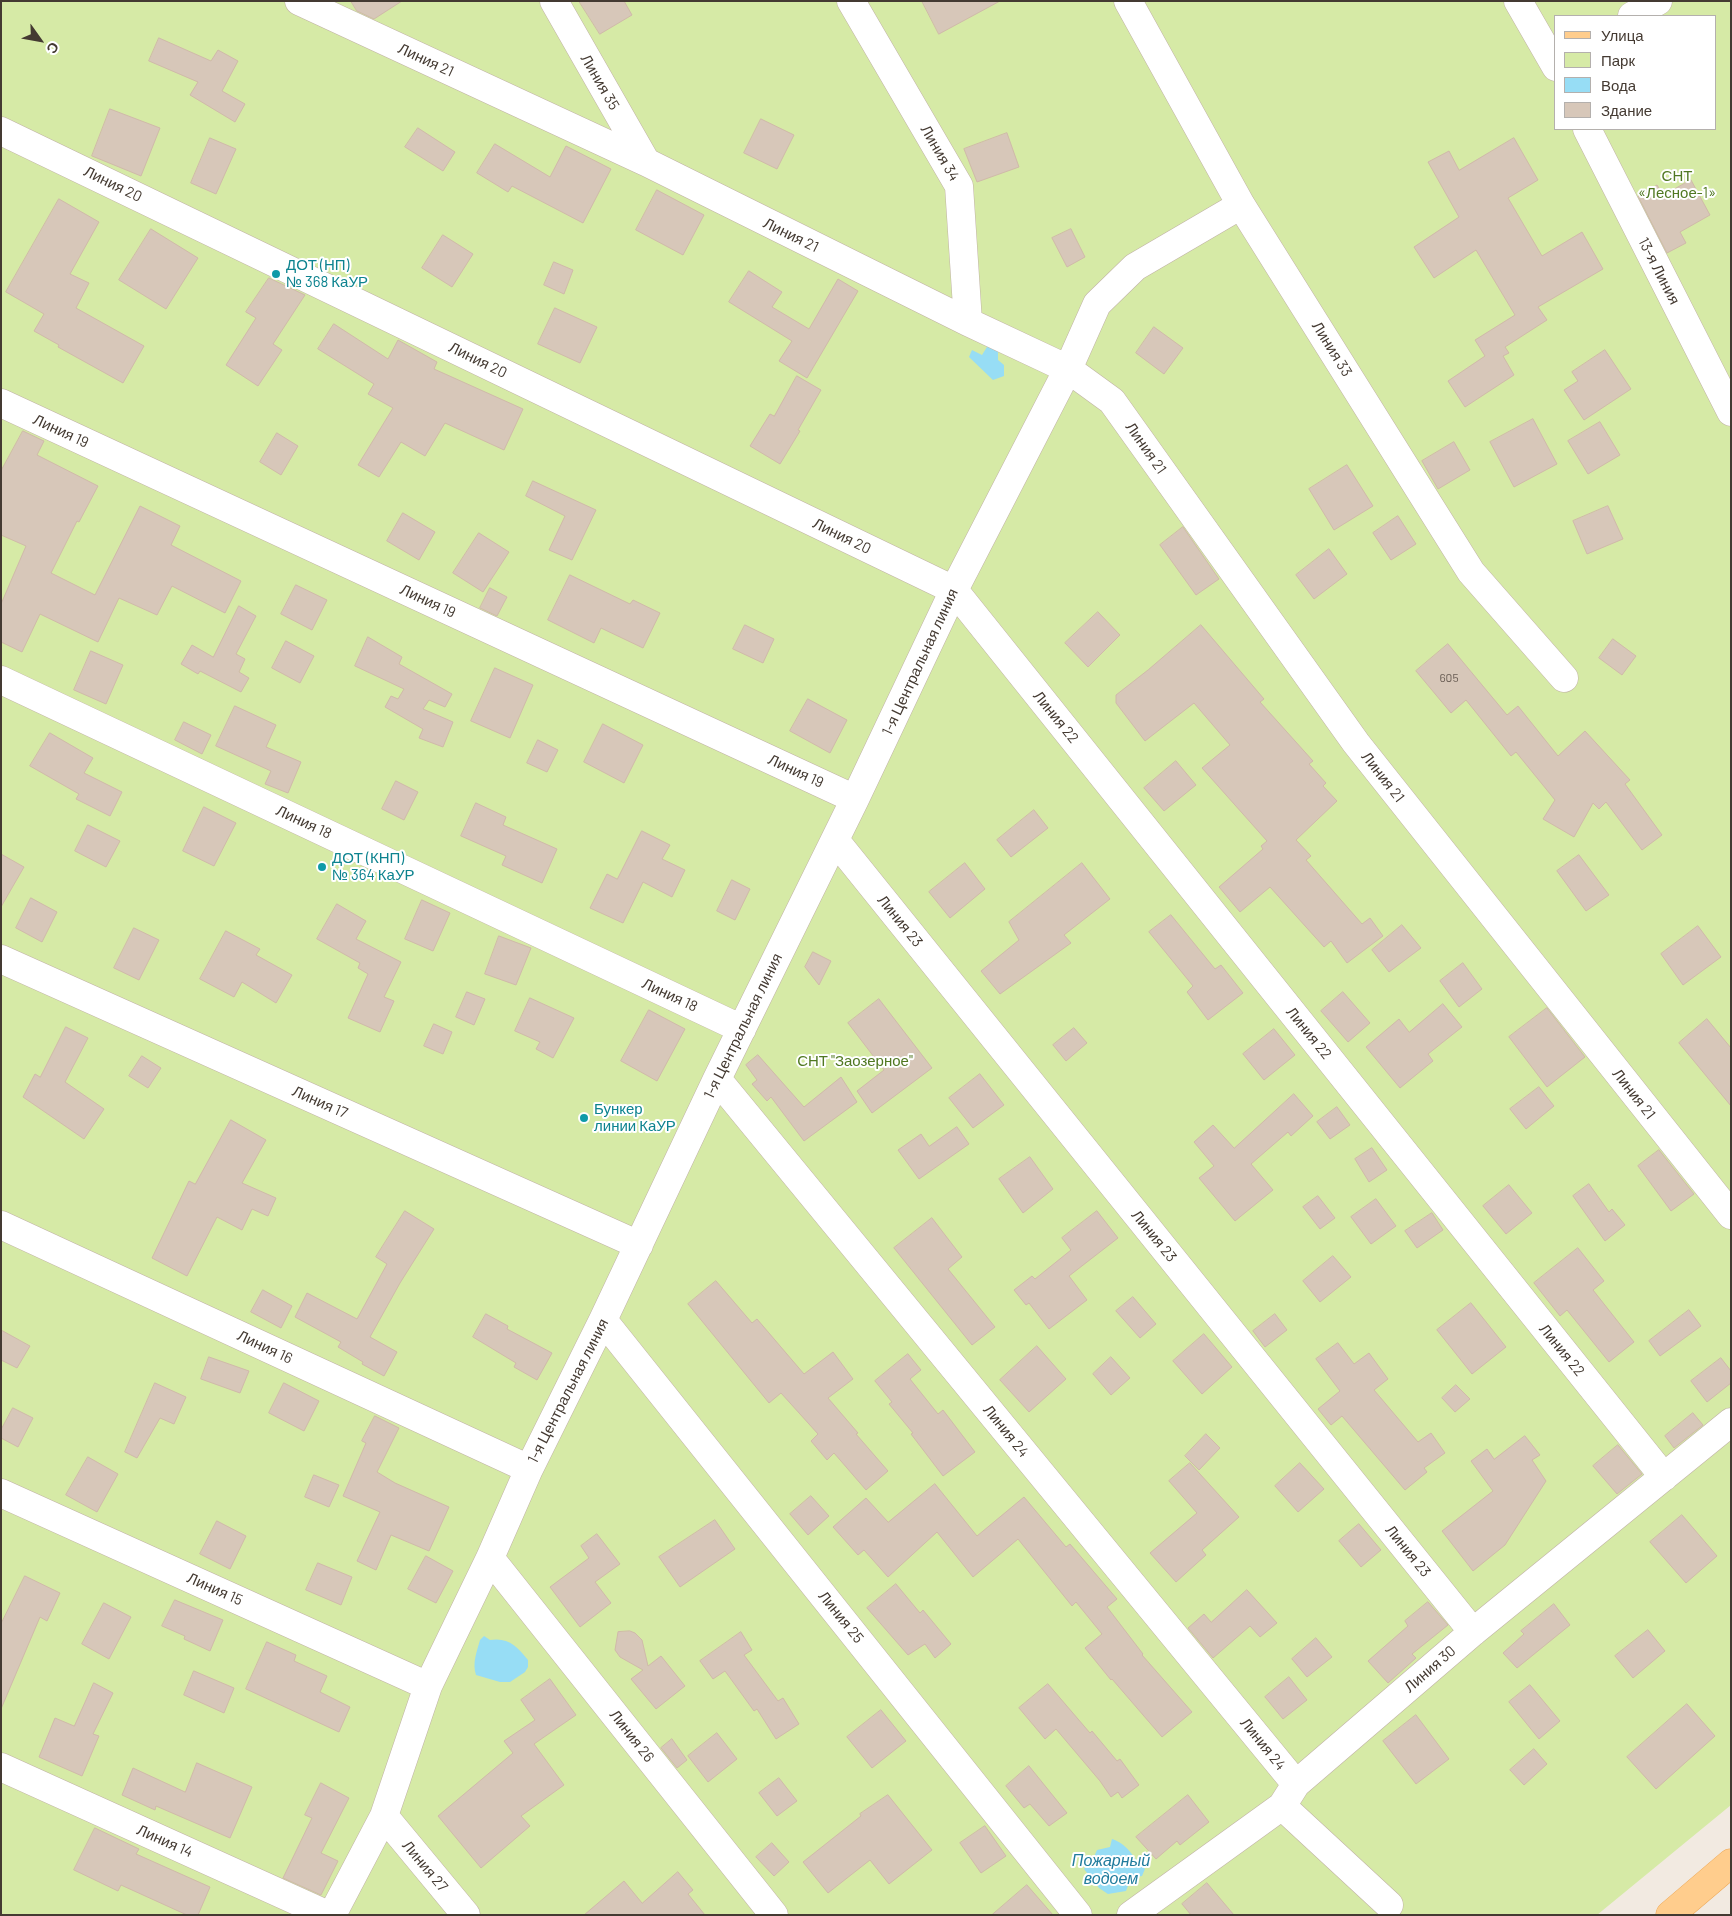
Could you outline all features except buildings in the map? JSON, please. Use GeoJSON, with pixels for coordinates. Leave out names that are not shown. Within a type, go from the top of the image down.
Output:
{"type":"FeatureCollection","features":[{"type":"Feature","properties":{"kind":"main road"},"geometry":{"type":"LineString","coordinates":[[1670,1915],[1731,1864]]}},
{"type":"Feature","properties":{"kind":"street","name":"Линия 21"},"geometry":{"type":"LineString","coordinates":[[299,1],[646,162],[968,322],[1068,369],[1112,401],[1356,743],[1731,1216]]}},
{"type":"Feature","properties":{"kind":"street","name":"Линия 35"},"geometry":{"type":"LineString","coordinates":[[554,1],[646,162]]}},
{"type":"Feature","properties":{"kind":"street","name":"Линия 34"},"geometry":{"type":"LineString","coordinates":[[851,1],[959,186],[968,322]]}},
{"type":"Feature","properties":{"kind":"street","name":"Линия 33"},"geometry":{"type":"LineString","coordinates":[[1128,1],[1241,205],[1471,572],[1564,678]]}},
{"type":"Feature","properties":{"kind":"street"},"geometry":{"type":"LineString","coordinates":[[1518,1],[1554,60]]}},
{"type":"Feature","properties":{"kind":"street"},"geometry":{"type":"LineString","coordinates":[[1634,15],[1658,1]]}},
{"type":"Feature","properties":{"kind":"street","name":"13-я Линия"},"geometry":{"type":"LineString","coordinates":[[1588,130],[1731,412]]}},
{"type":"Feature","properties":{"kind":"street","name":"Линия 20"},"geometry":{"type":"LineString","coordinates":[[1,131],[954,590]]}},
{"type":"Feature","properties":{"kind":"street","name":"1-я Центральная линия"},"geometry":{"type":"LineString","coordinates":[[330,1915],[384,1816],[428,1686],[490,1558],[529,1469],[604,1320],[717,1079],[856,798],[954,590],[1068,369],[1097,304],[1135,267],[1241,205]]}},
{"type":"Feature","properties":{"kind":"street","name":"Линия 19"},"geometry":{"type":"LineString","coordinates":[[1,403],[856,798]]}},
{"type":"Feature","properties":{"kind":"street","name":"Линия 22"},"geometry":{"type":"LineString","coordinates":[[954,590],[1664,1477]]}},
{"type":"Feature","properties":{"kind":"street","name":"Линия 18"},"geometry":{"type":"LineString","coordinates":[[1,680],[742,1028]]}},
{"type":"Feature","properties":{"kind":"street","name":"Линия 23"},"geometry":{"type":"LineString","coordinates":[[835,840],[1473,1632]]}},
{"type":"Feature","properties":{"kind":"street","name":"Линия 17"},"geometry":{"type":"LineString","coordinates":[[1,959],[639,1245]]}},
{"type":"Feature","properties":{"kind":"street","name":"Линия 24"},"geometry":{"type":"LineString","coordinates":[[717,1079],[1289,1795],[1389,1904]]}},
{"type":"Feature","properties":{"kind":"street","name":"Линия 16"},"geometry":{"type":"LineString","coordinates":[[1,1225],[529,1469]]}},
{"type":"Feature","properties":{"kind":"street","name":"Линия 25"},"geometry":{"type":"LineString","coordinates":[[604,1320],[1078,1915]]}},
{"type":"Feature","properties":{"kind":"street","name":"Линия 30"},"geometry":{"type":"LineString","coordinates":[[1131,1915],[1289,1795],[1473,1632],[1731,1422]]}},
{"type":"Feature","properties":{"kind":"street","name":"Линия 15"},"geometry":{"type":"LineString","coordinates":[[1,1492],[428,1686]]}},
{"type":"Feature","properties":{"kind":"street","name":"Линия 26"},"geometry":{"type":"LineString","coordinates":[[490,1558],[774,1915]]}},
{"type":"Feature","properties":{"kind":"street","name":"Линия 14"},"geometry":{"type":"LineString","coordinates":[[1,1767],[330,1915]]}},
{"type":"Feature","properties":{"kind":"street","name":"Линия 27"},"geometry":{"type":"LineString","coordinates":[[384,1816],[466,1915]]}},
{"type":"Feature","properties":{"kind":"green space","name":"СНТ \"Заозерное\""},"geometry":{"type":"Polygon","coordinates":[[[1,1],[1731,1],[1731,1805],[1597,1915],[1,1915],[1,1]]]}},
{"type":"Feature","properties":{"kind":"water"},"geometry":{"type":"Polygon","coordinates":[[[993,344],[998,351],[998,360],[1004,365],[1004,376],[993,380],[969,357],[972,350],[982,355],[987,347],[993,344]]]}},
{"type":"Feature","properties":{"kind":"water"},"geometry":{"type":"Polygon","coordinates":[[[484,1636],[490,1640],[507,1641],[516,1647],[528,1660],[528,1667],[525,1672],[510,1682],[500,1682],[476,1675],[475,1657],[480,1640],[484,1636]]]}},
{"type":"Feature","properties":{"kind":"water","name":"Пожарный водоем"},"geometry":{"type":"Polygon","coordinates":[[[1112,1839],[1127,1848],[1145,1869],[1142,1876],[1131,1878],[1126,1891],[1108,1894],[1099,1888],[1084,1869],[1087,1863],[1093,1859],[1097,1850],[1110,1847],[1112,1839]]]}},
{"type":"Feature","properties":{"kind":"place","name":"ДОТ (НП) № 368 КаУР"},"geometry":{"type":"Point","coordinates":[276,274]}},
{"type":"Feature","properties":{"kind":"place","name":"ДОТ (КНП) № 364 КаУР"},"geometry":{"type":"Point","coordinates":[322,867]}},
{"type":"Feature","properties":{"kind":"place","name":"Бункер линии КаУР"},"geometry":{"type":"Point","coordinates":[584,1118]}},
{"type":"Feature","properties":{"kind":"park label","name":"СНТ «Лесное-1»"},"geometry":{"type":"Point","coordinates":[1677,184]}}]}
